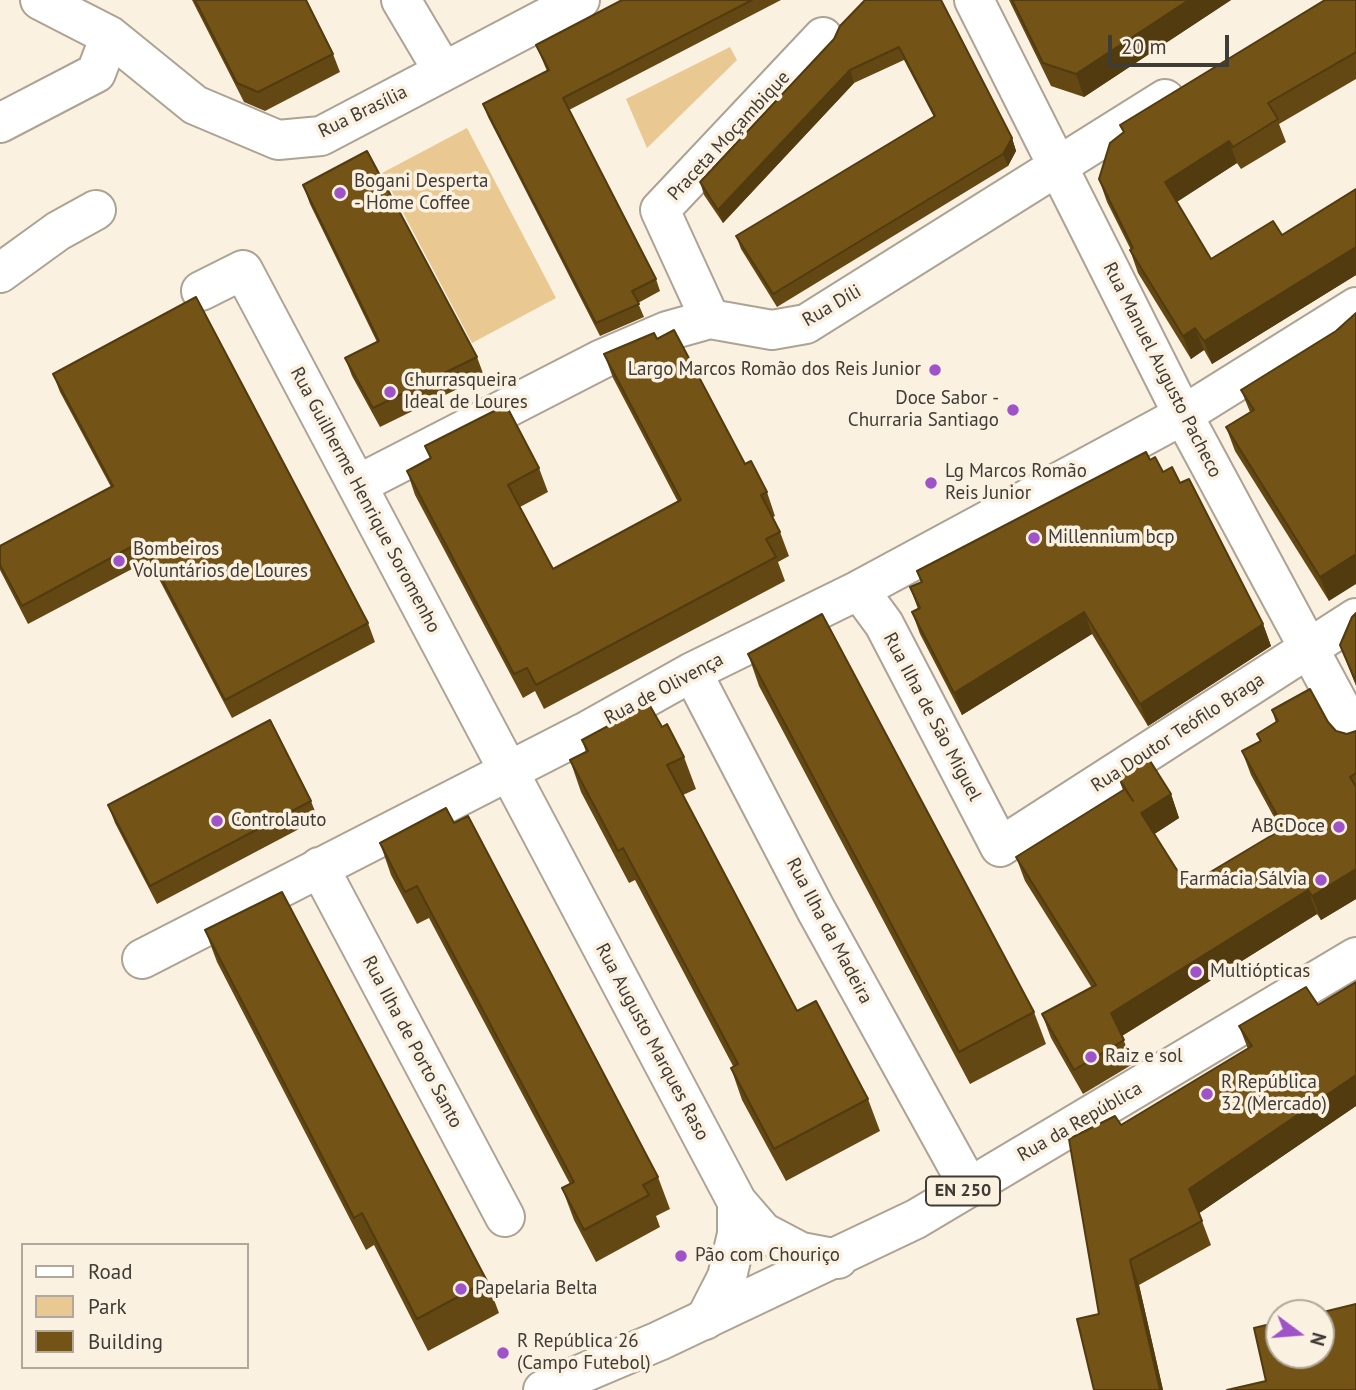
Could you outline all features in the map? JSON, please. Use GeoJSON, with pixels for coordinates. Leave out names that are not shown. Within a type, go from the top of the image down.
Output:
{"type":"FeatureCollection","features":[{"type":"Feature","properties":{"kind":"street","name":"Rua Brasília"},"geometry":{"type":"LineString","coordinates":[[40,0],[110,36],[195,105],[278,141],[321,136],[580,0]]}},
{"type":"Feature","properties":{"kind":"street"},"geometry":{"type":"LineString","coordinates":[[401,0],[443,71]]}},
{"type":"Feature","properties":{"kind":"street","name":"Rua Manuel Augusto Pacheco"},"geometry":{"type":"LineString","coordinates":[[974,0],[1059,164],[1183,415],[1356,736]]}},
{"type":"Feature","properties":{"kind":"street"},"geometry":{"type":"LineString","coordinates":[[0,123],[96,73],[110,36]]}},
{"type":"Feature","properties":{"kind":"street","name":"Praceta Moçambique"},"geometry":{"type":"LineString","coordinates":[[710,319],[660,210],[823,37]]}},
{"type":"Feature","properties":{"kind":"street","name":"Rua Díli"},"geometry":{"type":"LineString","coordinates":[[357,485],[602,359],[667,331],[710,319],[772,330],[806,324],[1194,82]]}},
{"type":"Feature","properties":{"kind":"street"},"geometry":{"type":"LineString","coordinates":[[0,273],[58,231],[96,210]]}},
{"type":"Feature","properties":{"kind":"street","name":"Rua Guilherme Henrique Soromenho"},"geometry":{"type":"LineString","coordinates":[[201,291],[243,270],[509,771]]}},
{"type":"Feature","properties":{"kind":"street","name":"Rua de Olivença"},"geometry":{"type":"LineString","coordinates":[[142,959],[509,771],[692,672],[859,590],[1183,415],[1356,307]]}},
{"type":"Feature","properties":{"kind":"street","name":"Rua Ilha de São Miguel"},"geometry":{"type":"LineString","coordinates":[[859,590],[884,624],[1000,847]]}},
{"type":"Feature","properties":{"kind":"street","name":"Rua Doutor Teófilo Braga"},"geometry":{"type":"LineString","coordinates":[[1000,847],[1356,618]]}},
{"type":"Feature","properties":{"kind":"street","name":"Rua Ilha da Madeira"},"geometry":{"type":"LineString","coordinates":[[692,672],[815,908],[969,1187]]}},
{"type":"Feature","properties":{"kind":"street","name":"Rua Augusto Marques Raso"},"geometry":{"type":"LineString","coordinates":[[509,771],[737,1202],[737,1234],[727,1277],[705,1320]]}},
{"type":"Feature","properties":{"kind":"street","name":"Rua Ilha de Porto Santo"},"geometry":{"type":"LineString","coordinates":[[319,867],[505,1217]]}},
{"type":"Feature","properties":{"kind":"street","name":"Rua da República"},"geometry":{"type":"LineString","coordinates":[[543,1390],[705,1320],[838,1259],[916,1219],[1356,957]]}},
{"type":"Feature","properties":{"kind":"street"},"geometry":{"type":"LineString","coordinates":[[737,1202],[763,1232],[801,1252],[838,1259]]}},
{"type":"Feature","properties":{"kind":"green space"},"geometry":{"type":"Polygon","coordinates":[[[730,47],[737,60],[647,148],[626,99],[730,47]]]}},
{"type":"Feature","properties":{"kind":"green space"},"geometry":{"type":"Polygon","coordinates":[[[467,128],[556,298],[472,343],[382,173],[467,128]]]}},
{"type":"Feature","properties":{"kind":"building"},"geometry":{"type":"Polygon","coordinates":[[[195,0],[306,0],[333,54],[258,92],[237,83],[195,0]]]}},
{"type":"Feature","properties":{"kind":"building"},"geometry":{"type":"Polygon","coordinates":[[[622,0],[752,0],[563,98],[656,279],[632,291],[639,304],[596,323],[483,104],[549,70],[536,45],[622,0]]]}},
{"type":"Feature","properties":{"kind":"building"},"geometry":{"type":"Polygon","coordinates":[[[865,0],[941,0],[1012,138],[1003,154],[773,294],[736,236],[935,116],[899,47],[850,70],[718,210],[700,182],[834,39],[840,26],[865,0]]]}},
{"type":"Feature","properties":{"kind":"building"},"geometry":{"type":"Polygon","coordinates":[[[1012,0],[1189,0],[1076,74],[1043,63],[1012,0]]]}},
{"type":"Feature","properties":{"kind":"building"},"geometry":{"type":"Polygon","coordinates":[[[1325,0],[1356,0],[1356,52],[1268,103],[1278,119],[1233,147],[1229,141],[1165,182],[1211,259],[1273,221],[1282,235],[1356,189],[1356,247],[1204,341],[1195,328],[1183,336],[1130,250],[1133,248],[1099,179],[1110,143],[1124,132],[1120,125],[1325,0]]]}},
{"type":"Feature","properties":{"kind":"building"},"geometry":{"type":"Polygon","coordinates":[[[367,151],[477,357],[373,408],[345,358],[379,341],[303,185],[367,151]]]}},
{"type":"Feature","properties":{"kind":"building"},"geometry":{"type":"Polygon","coordinates":[[[196,297],[368,623],[225,700],[142,541],[22,606],[0,565],[0,546],[113,486],[53,374],[196,297]]]}},
{"type":"Feature","properties":{"kind":"building"},"geometry":{"type":"Polygon","coordinates":[[[1356,313],[1356,554],[1320,577],[1226,427],[1254,410],[1241,390],[1336,331],[1356,313]]]}},
{"type":"Feature","properties":{"kind":"building"},"geometry":{"type":"Polygon","coordinates":[[[674,330],[745,464],[751,461],[767,492],[761,495],[780,532],[766,539],[776,557],[536,685],[527,668],[514,674],[407,471],[431,458],[425,446],[506,405],[539,468],[508,485],[553,569],[681,500],[604,354],[654,333],[657,339],[674,330]]]}},
{"type":"Feature","properties":{"kind":"building"},"geometry":{"type":"Polygon","coordinates":[[[1146,452],[1150,460],[1155,457],[1163,472],[1172,467],[1180,483],[1189,479],[1263,624],[1140,704],[1084,612],[954,693],[912,612],[920,608],[910,587],[922,582],[917,571],[1146,452]]]}},
{"type":"Feature","properties":{"kind":"building"},"geometry":{"type":"Polygon","coordinates":[[[1356,613],[1356,682],[1340,645],[1356,613]]]}},
{"type":"Feature","properties":{"kind":"building"},"geometry":{"type":"Polygon","coordinates":[[[822,614],[1034,1012],[959,1052],[748,654],[822,614]]]}},
{"type":"Feature","properties":{"kind":"building"},"geometry":{"type":"Polygon","coordinates":[[[1310,689],[1336,731],[1347,734],[1356,731],[1356,773],[1350,777],[1356,787],[1356,869],[1312,896],[1308,890],[1111,1013],[1124,1040],[1074,1070],[1042,1014],[1096,985],[1016,857],[1125,789],[1133,801],[1117,775],[1147,756],[1171,794],[1141,813],[1187,886],[1284,828],[1242,751],[1261,741],[1257,734],[1278,721],[1272,710],[1310,689]]]}},
{"type":"Feature","properties":{"kind":"building"},"geometry":{"type":"Polygon","coordinates":[[[649,704],[662,727],[667,724],[684,757],[667,765],[797,1011],[816,1001],[868,1099],[774,1149],[731,1068],[738,1064],[623,848],[618,851],[570,760],[588,751],[582,740],[649,704]]]}},
{"type":"Feature","properties":{"kind":"building","name":"Controlauto"},"geometry":{"type":"Polygon","coordinates":[[[270,720],[311,801],[150,886],[108,805],[270,720]]]}},
{"type":"Feature","properties":{"kind":"building"},"geometry":{"type":"Polygon","coordinates":[[[446,808],[454,823],[468,816],[658,1177],[643,1185],[649,1195],[584,1230],[562,1188],[574,1182],[417,886],[405,892],[380,843],[446,808]]]}},
{"type":"Feature","properties":{"kind":"building"},"geometry":{"type":"Polygon","coordinates":[[[282,892],[487,1281],[417,1319],[362,1213],[354,1218],[205,930],[282,892]]]}},
{"type":"Feature","properties":{"kind":"building"},"geometry":{"type":"Polygon","coordinates":[[[1356,982],[1356,1075],[1189,1189],[1202,1221],[1130,1260],[1160,1390],[1094,1390],[1077,1319],[1099,1314],[1069,1139],[1115,1116],[1121,1125],[1252,1046],[1239,1026],[1306,987],[1318,1005],[1356,982]]]}},
{"type":"Feature","properties":{"kind":"building"},"geometry":{"type":"Polygon","coordinates":[[[1356,1304],[1356,1390],[1227,1390],[1266,1381],[1254,1328],[1265,1325],[1265,1369],[1335,1369],[1335,1309],[1356,1304]]]}},
{"type":"Feature","properties":{"kind":"place","name":"Bogani Desperta - Home Coffee"},"geometry":{"type":"Point","coordinates":[340,193]}},
{"type":"Feature","properties":{"kind":"place","name":"Largo Marcos Romão dos Reis Junior"},"geometry":{"type":"Point","coordinates":[935,370]}},
{"type":"Feature","properties":{"kind":"place","name":"Churrasqueira Ideal de Loures"},"geometry":{"type":"Point","coordinates":[390,392]}},
{"type":"Feature","properties":{"kind":"place","name":"Doce Sabor - Churraria Santiago"},"geometry":{"type":"Point","coordinates":[1013,410]}},
{"type":"Feature","properties":{"kind":"place","name":"Lg Marcos Romão Reis Junior"},"geometry":{"type":"Point","coordinates":[931,483]}},
{"type":"Feature","properties":{"kind":"place","name":"Millennium bcp"},"geometry":{"type":"Point","coordinates":[1034,538]}},
{"type":"Feature","properties":{"kind":"place","name":"Bombeiros Voluntários de Loures"},"geometry":{"type":"Point","coordinates":[119,561]}},
{"type":"Feature","properties":{"kind":"place","name":"Controlauto"},"geometry":{"type":"Point","coordinates":[217,821]}},
{"type":"Feature","properties":{"kind":"place","name":"ABCDoce"},"geometry":{"type":"Point","coordinates":[1339,827]}},
{"type":"Feature","properties":{"kind":"place","name":"Farmácia Sálvia"},"geometry":{"type":"Point","coordinates":[1321,880]}},
{"type":"Feature","properties":{"kind":"place","name":"Multiópticas"},"geometry":{"type":"Point","coordinates":[1196,972]}},
{"type":"Feature","properties":{"kind":"place","name":"Raiz e sol"},"geometry":{"type":"Point","coordinates":[1091,1057]}},
{"type":"Feature","properties":{"kind":"place","name":"R República 32 (Mercado)"},"geometry":{"type":"Point","coordinates":[1207,1094]}},
{"type":"Feature","properties":{"kind":"place","name":"Pão com Chouriço"},"geometry":{"type":"Point","coordinates":[681,1256]}},
{"type":"Feature","properties":{"kind":"place","name":"Papelaria Belta"},"geometry":{"type":"Point","coordinates":[461,1289]}},
{"type":"Feature","properties":{"kind":"place","name":"R República 26 (Campo Futebol)"},"geometry":{"type":"Point","coordinates":[503,1353]}}]}
